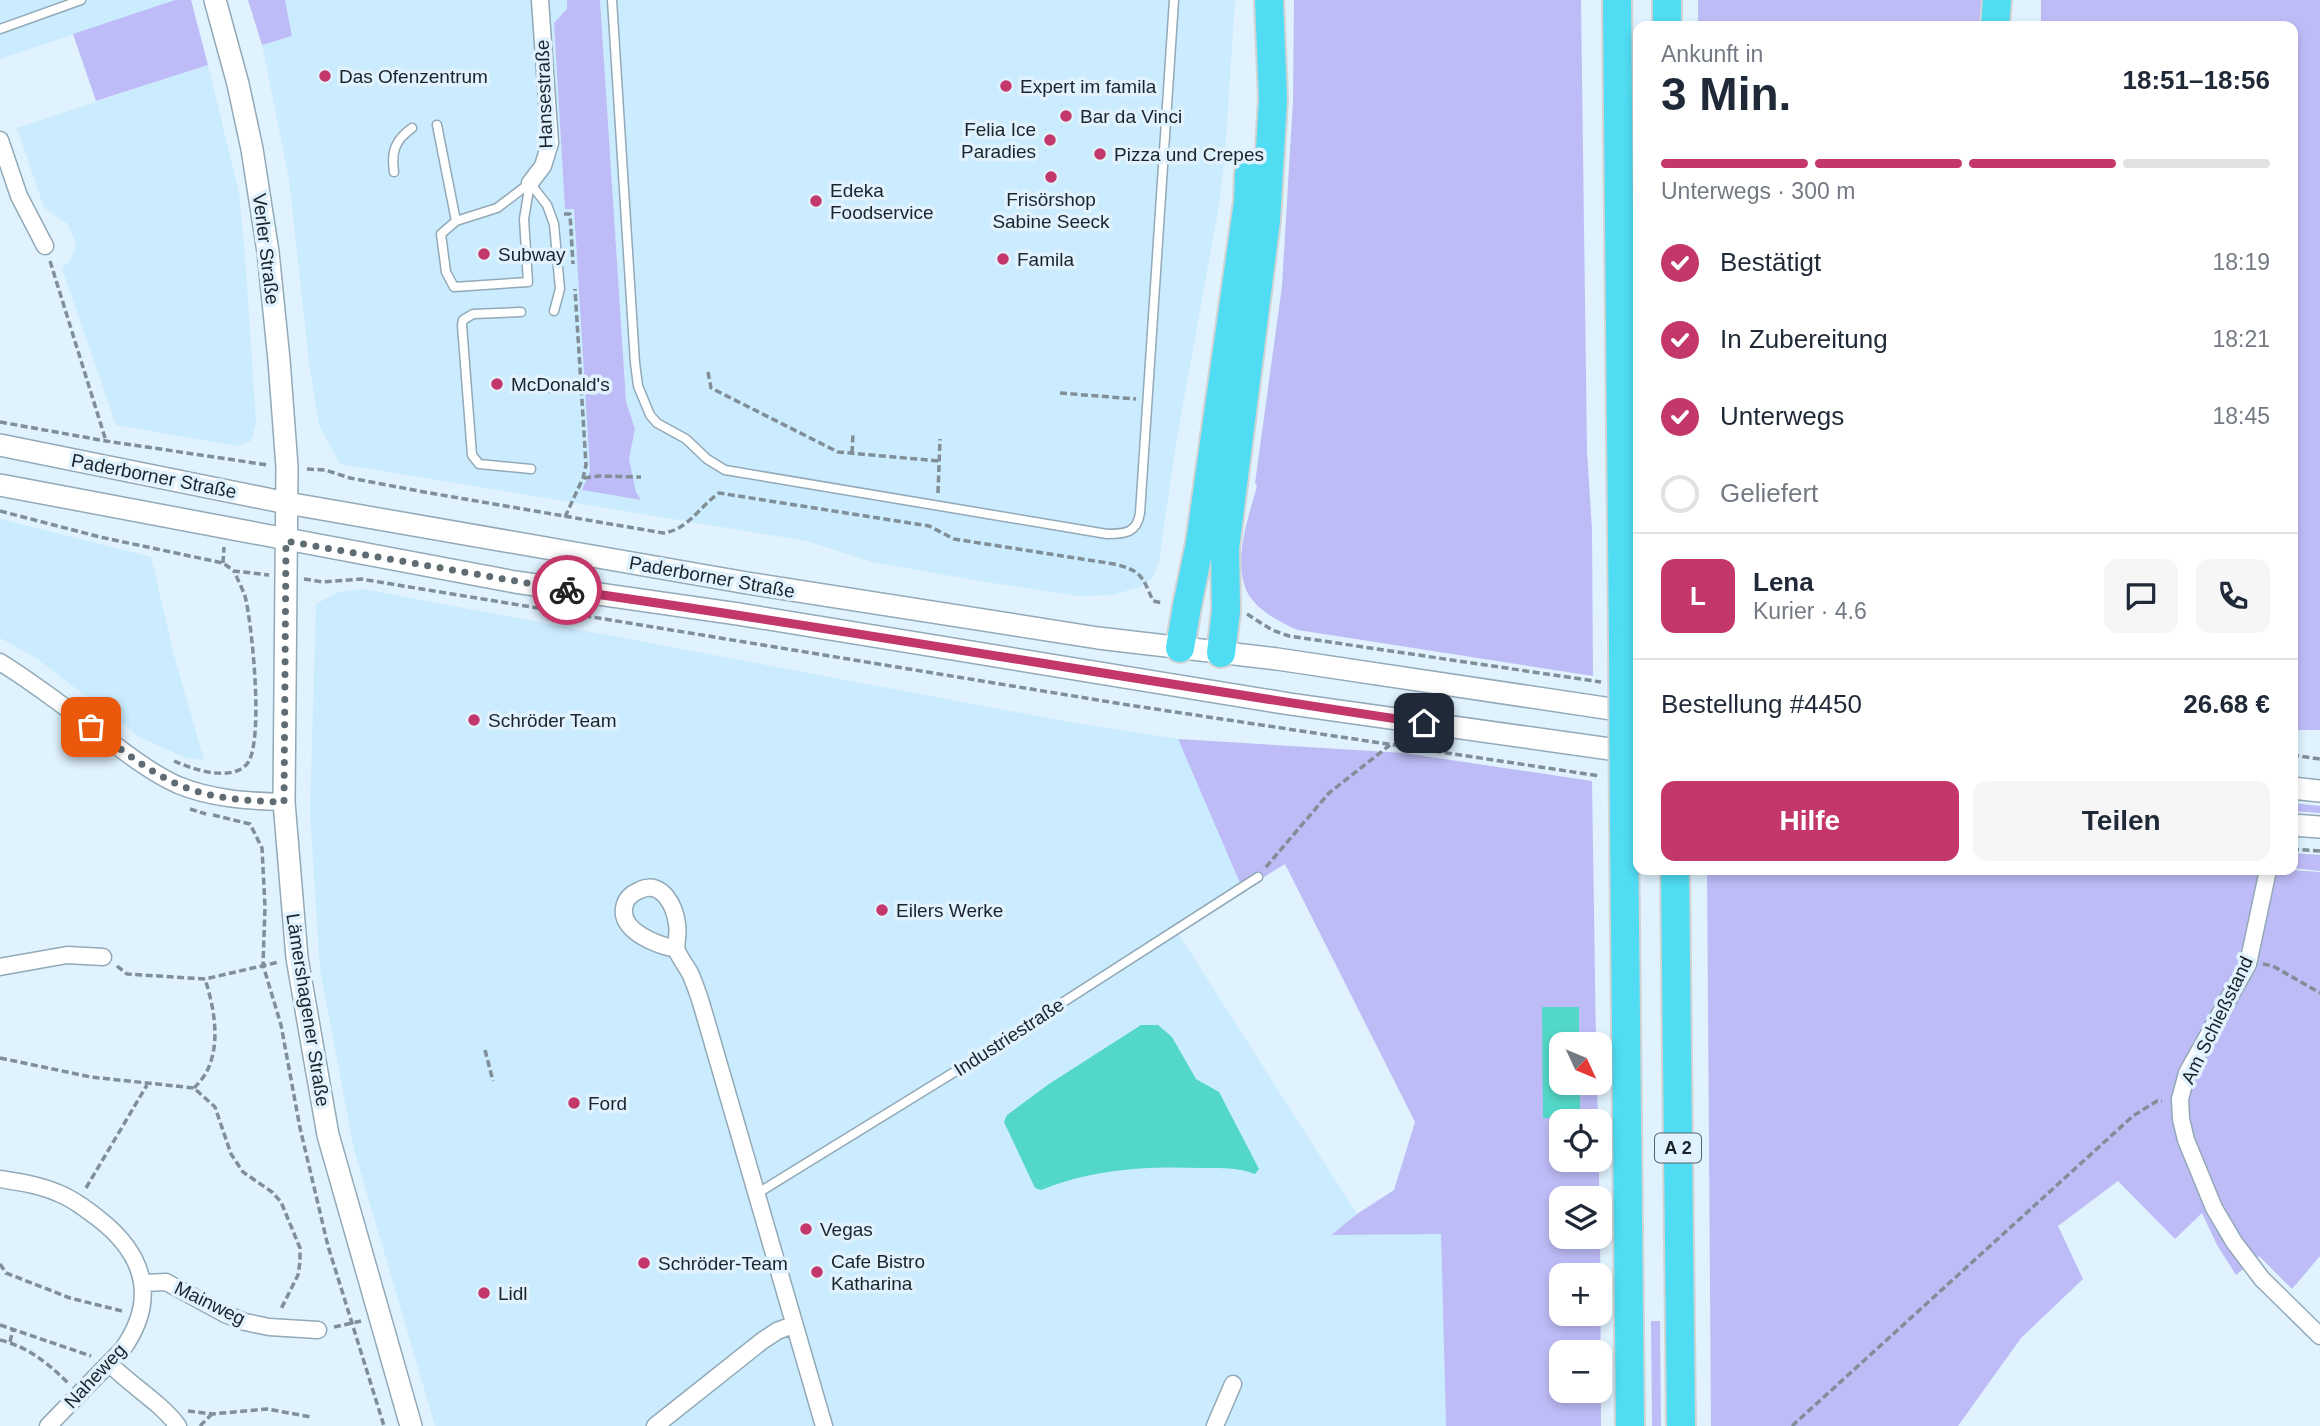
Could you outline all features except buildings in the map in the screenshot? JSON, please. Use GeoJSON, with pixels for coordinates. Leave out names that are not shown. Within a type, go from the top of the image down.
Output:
{"type":"FeatureCollection","features":[{"type":"Feature","properties":{"kind":"highway"},"geometry":{"type":"LineString","coordinates":[[1180,648],[1200,543],[1248,202],[1259,0]]}},
{"type":"Feature","properties":{"kind":"highway"},"geometry":{"type":"LineString","coordinates":[[1221,653],[1226,611],[1225,548],[1266,220],[1273,99],[1269,0]]}},
{"type":"Feature","properties":{"kind":"highway","name":"A 2"},"geometry":{"type":"LineString","coordinates":[[1617,0],[1630,1426]]}},
{"type":"Feature","properties":{"kind":"highway"},"geometry":{"type":"LineString","coordinates":[[1667,0],[1667,21]]}},
{"type":"Feature","properties":{"kind":"highway"},"geometry":{"type":"LineString","coordinates":[[1996,21],[1997,0]]}},
{"type":"Feature","properties":{"kind":"highway","name":"A 2"},"geometry":{"type":"LineString","coordinates":[[1675,875],[1681,1426]]}},
{"type":"Feature","properties":{"kind":"main road","name":"Verler Straße"},"geometry":{"type":"LineString","coordinates":[[215,0],[238,83],[252,149],[268,252],[287,467],[286,541]]}},
{"type":"Feature","properties":{"kind":"main road","name":"Paderborner Straße"},"geometry":{"type":"LineString","coordinates":[[0,445],[286,503],[747,583],[1633,712]]}},
{"type":"Feature","properties":{"kind":"main road","name":"Paderborner Straße"},"geometry":{"type":"LineString","coordinates":[[0,485],[515,582],[738,614],[1175,686],[1633,752]]}},
{"type":"Feature","properties":{"kind":"main road","name":"Lämershagener Straße"},"geometry":{"type":"LineString","coordinates":[[286,541],[284,802],[297,958],[328,1135],[411,1426]]}},
{"type":"Feature","properties":{"kind":"main road"},"geometry":{"type":"LineString","coordinates":[[1175,686],[1180,648]]}},
{"type":"Feature","properties":{"kind":"main road"},"geometry":{"type":"LineString","coordinates":[[1216,692],[1221,653]]}},
{"type":"Feature","properties":{"kind":"main road"},"geometry":{"type":"LineString","coordinates":[[2298,789],[2320,791]]}},
{"type":"Feature","properties":{"kind":"main road"},"geometry":{"type":"LineString","coordinates":[[2298,825],[2320,827]]}},
{"type":"Feature","properties":{"kind":"street","name":"Hansestraße"},"geometry":{"type":"LineString","coordinates":[[530,183],[543,166],[550,143],[540,0]]}},
{"type":"Feature","properties":{"kind":"street"},"geometry":{"type":"LineString","coordinates":[[0,140],[19,196],[45,246]]}},
{"type":"Feature","properties":{"kind":"street"},"geometry":{"type":"LineString","coordinates":[[0,662],[33,682],[129,756],[177,784],[210,795],[250,801],[284,802]]}},
{"type":"Feature","properties":{"kind":"street","name":"Am Schießstand"},"geometry":{"type":"LineString","coordinates":[[2267,875],[2248,964],[2187,1073],[2180,1099],[2186,1140],[2214,1208],[2234,1242],[2262,1279],[2320,1336]]}},
{"type":"Feature","properties":{"kind":"street"},"geometry":{"type":"LineString","coordinates":[[676,949],[691,975],[702,1006],[824,1426]]}},
{"type":"Feature","properties":{"kind":"street"},"geometry":{"type":"LineString","coordinates":[[0,967],[67,955],[103,957]]}},
{"type":"Feature","properties":{"kind":"street"},"geometry":{"type":"LineString","coordinates":[[0,1179],[57,1192],[77,1203],[109,1227],[131,1252],[144,1283]]}},
{"type":"Feature","properties":{"kind":"street","name":"Mainweg"},"geometry":{"type":"LineString","coordinates":[[144,1283],[166,1282],[225,1314],[270,1327],[318,1330]]}},
{"type":"Feature","properties":{"kind":"street","name":"Naheweg"},"geometry":{"type":"LineString","coordinates":[[48,1426],[131,1337],[141,1310],[144,1283]]}},
{"type":"Feature","properties":{"kind":"street"},"geometry":{"type":"LineString","coordinates":[[655,1426],[762,1341],[793,1325]]}},
{"type":"Feature","properties":{"kind":"street"},"geometry":{"type":"LineString","coordinates":[[109,1363],[161,1407],[178,1426]]}},
{"type":"Feature","properties":{"kind":"street"},"geometry":{"type":"LineString","coordinates":[[1215,1426],[1233,1384]]}},
{"type":"Feature","properties":{"kind":"lane"},"geometry":{"type":"LineString","coordinates":[[0,29],[81,0]]}},
{"type":"Feature","properties":{"kind":"lane"},"geometry":{"type":"LineString","coordinates":[[612,0],[635,363],[639,393],[657,423],[696,446],[706,459],[724,470],[1107,534],[1132,531],[1138,523],[1140,513],[1174,0]]}},
{"type":"Feature","properties":{"kind":"lane"},"geometry":{"type":"LineString","coordinates":[[437,125],[456,221]]}},
{"type":"Feature","properties":{"kind":"lane"},"geometry":{"type":"LineString","coordinates":[[394,172],[394,147],[412,128]]}},
{"type":"Feature","properties":{"kind":"lane"},"geometry":{"type":"LineString","coordinates":[[530,183],[547,205],[551,215],[560,289],[554,311]]}},
{"type":"Feature","properties":{"kind":"lane"},"geometry":{"type":"LineString","coordinates":[[530,183],[524,219],[528,282],[454,287],[446,272],[441,234],[456,221],[497,208],[530,183]]}},
{"type":"Feature","properties":{"kind":"lane"},"geometry":{"type":"LineString","coordinates":[[521,312],[473,314],[463,320],[462,325],[471,455],[479,464],[531,469]]}},
{"type":"Feature","properties":{"kind":"lane","name":"Industriestraße"},"geometry":{"type":"LineString","coordinates":[[758,1193],[956,1071],[1258,877]]}},
{"type":"Feature","properties":{"kind":"path"},"geometry":{"type":"LineString","coordinates":[[551,215],[570,214],[573,266]]}},
{"type":"Feature","properties":{"kind":"path"},"geometry":{"type":"LineString","coordinates":[[45,246],[106,441]]}},
{"type":"Feature","properties":{"kind":"path"},"geometry":{"type":"LineString","coordinates":[[565,517],[586,465],[574,279]]}},
{"type":"Feature","properties":{"kind":"path"},"geometry":{"type":"LineString","coordinates":[[708,372],[710,388],[830,448],[852,453],[939,461]]}},
{"type":"Feature","properties":{"kind":"path"},"geometry":{"type":"LineString","coordinates":[[512,391],[557,391]]}},
{"type":"Feature","properties":{"kind":"path"},"geometry":{"type":"LineString","coordinates":[[1059,393],[1149,400]]}},
{"type":"Feature","properties":{"kind":"path"},"geometry":{"type":"LineString","coordinates":[[0,422],[106,441],[325,470],[400,487],[663,533],[676,532],[719,493],[929,526],[954,539],[1131,569],[1143,578],[1153,601]]}},
{"type":"Feature","properties":{"kind":"path"},"geometry":{"type":"LineString","coordinates":[[852,453],[853,434]]}},
{"type":"Feature","properties":{"kind":"path"},"geometry":{"type":"LineString","coordinates":[[937,530],[940,439]]}},
{"type":"Feature","properties":{"kind":"path"},"geometry":{"type":"LineString","coordinates":[[583,478],[641,477]]}},
{"type":"Feature","properties":{"kind":"path"},"geometry":{"type":"LineString","coordinates":[[0,511],[100,537],[223,563],[234,571],[245,596],[254,677],[254,750],[244,768],[232,772],[217,772],[163,758]]}},
{"type":"Feature","properties":{"kind":"path"},"geometry":{"type":"LineString","coordinates":[[234,571],[323,582],[361,579],[1122,704],[1601,776]]}},
{"type":"Feature","properties":{"kind":"path"},"geometry":{"type":"LineString","coordinates":[[1248,614],[1289,636],[1611,683]]}},
{"type":"Feature","properties":{"kind":"path"},"geometry":{"type":"LineString","coordinates":[[1258,877],[1329,793],[1391,744]]}},
{"type":"Feature","properties":{"kind":"path"},"geometry":{"type":"LineString","coordinates":[[2298,756],[2320,759]]}},
{"type":"Feature","properties":{"kind":"path"},"geometry":{"type":"LineString","coordinates":[[2298,849],[2320,851]]}},
{"type":"Feature","properties":{"kind":"path"},"geometry":{"type":"LineString","coordinates":[[103,957],[127,974],[205,979],[297,958]]}},
{"type":"Feature","properties":{"kind":"path"},"geometry":{"type":"LineString","coordinates":[[2248,964],[2262,963],[2273,966],[2320,993]]}},
{"type":"Feature","properties":{"kind":"path"},"geometry":{"type":"LineString","coordinates":[[194,1088],[207,1071],[214,1039],[212,1000],[205,979]]}},
{"type":"Feature","properties":{"kind":"path"},"geometry":{"type":"LineString","coordinates":[[485,1050],[494,1081]]}},
{"type":"Feature","properties":{"kind":"path"},"geometry":{"type":"LineString","coordinates":[[0,1058],[90,1077],[194,1088],[215,1107],[231,1154],[243,1172],[272,1192],[281,1202],[300,1248],[298,1275],[270,1327]]}},
{"type":"Feature","properties":{"kind":"path"},"geometry":{"type":"LineString","coordinates":[[77,1203],[147,1084]]}},
{"type":"Feature","properties":{"kind":"path"},"geometry":{"type":"LineString","coordinates":[[1791,1426],[2133,1116],[2157,1101],[2180,1099]]}},
{"type":"Feature","properties":{"kind":"path"},"geometry":{"type":"LineString","coordinates":[[0,1264],[6,1273],[70,1298],[123,1312],[141,1310]]}},
{"type":"Feature","properties":{"kind":"path"},"geometry":{"type":"LineString","coordinates":[[318,1330],[379,1317]]}},
{"type":"Feature","properties":{"kind":"path"},"geometry":{"type":"LineString","coordinates":[[0,1325],[109,1363]]}},
{"type":"Feature","properties":{"kind":"path"},"geometry":{"type":"LineString","coordinates":[[10,1342],[13,1329]]}},
{"type":"Feature","properties":{"kind":"path"},"geometry":{"type":"LineString","coordinates":[[0,1340],[28,1350],[48,1363],[79,1393]]}},
{"type":"Feature","properties":{"kind":"path"},"geometry":{"type":"LineString","coordinates":[[161,1407],[212,1414],[267,1409],[311,1417]]}},
{"type":"Feature","properties":{"kind":"path"},"geometry":{"type":"LineString","coordinates":[[200,1426],[212,1414]]}},
{"type":"Feature","properties":{"kind":"shaded area"},"geometry":{"type":"Polygon","coordinates":[[[0,0],[175,0],[0,59],[0,0]]]}},
{"type":"Feature","properties":{"kind":"shaded area"},"geometry":{"type":"Polygon","coordinates":[[[175,0],[191,0],[208,65],[96,101],[73,34],[175,0]]]}},
{"type":"Feature","properties":{"kind":"shaded area"},"geometry":{"type":"Polygon","coordinates":[[[248,0],[285,0],[292,36],[262,45],[248,0]]]}},
{"type":"Feature","properties":{"kind":"shaded area"},"geometry":{"type":"Polygon","coordinates":[[[285,0],[567,0],[567,9],[554,23],[565,209],[574,208],[582,329],[590,471],[582,490],[640,500],[629,459],[635,429],[626,401],[600,0],[1235,0],[1219,205],[1176,443],[1159,561],[1153,577],[1139,587],[1113,595],[1079,596],[872,562],[807,541],[340,464],[319,425],[309,362],[289,179],[262,45],[292,36],[285,0]]]}},
{"type":"Feature","properties":{"kind":"shaded area"},"geometry":{"type":"Polygon","coordinates":[[[567,0],[600,0],[626,401],[635,429],[629,459],[636,492],[641,500],[582,490],[590,471],[574,209],[565,209],[554,23],[567,9],[567,0]]]}},
{"type":"Feature","properties":{"kind":"shaded area"},"geometry":{"type":"Polygon","coordinates":[[[1294,0],[1581,0],[1593,676],[1298,630],[1260,608],[1245,587],[1242,549],[1257,486],[1255,483],[1282,286],[1293,100],[1294,0]]]}},
{"type":"Feature","properties":{"kind":"shaded area"},"geometry":{"type":"Polygon","coordinates":[[[1698,0],[1984,0],[1983,21],[1698,21],[1698,0]]]}},
{"type":"Feature","properties":{"kind":"shaded area"},"geometry":{"type":"Polygon","coordinates":[[[2041,0],[2320,0],[2320,730],[2298,730],[2298,21],[2041,21],[2041,0]]]}},
{"type":"Feature","properties":{"kind":"shaded area"},"geometry":{"type":"Polygon","coordinates":[[[208,65],[239,193],[245,256],[256,423],[251,441],[237,446],[116,425],[62,268],[71,260],[76,244],[68,224],[44,208],[17,128],[208,65]]]}},
{"type":"Feature","properties":{"kind":"shaded area"},"geometry":{"type":"Polygon","coordinates":[[[0,519],[151,557],[175,659],[204,760],[187,758],[141,738],[36,658],[0,638],[0,519]]]}},
{"type":"Feature","properties":{"kind":"shaded area"},"geometry":{"type":"Polygon","coordinates":[[[363,589],[1069,722],[1178,739],[1243,890],[1178,933],[1357,1214],[1332,1234],[1441,1233],[1446,1426],[435,1426],[354,1149],[320,969],[310,814],[316,604],[339,592],[363,589]]]}},
{"type":"Feature","properties":{"kind":"shaded area"},"geometry":{"type":"Polygon","coordinates":[[[1178,739],[1404,753],[1592,781],[1596,1032],[1549,1032],[1549,1096],[1597,1096],[1598,1109],[1549,1109],[1549,1172],[1599,1172],[1599,1186],[1549,1186],[1549,1249],[1600,1249],[1600,1263],[1549,1263],[1549,1326],[1601,1326],[1601,1340],[1549,1340],[1549,1403],[1601,1403],[1601,1426],[1446,1426],[1441,1234],[1331,1235],[1394,1190],[1415,1122],[1285,864],[1243,890],[1178,739]]]}},
{"type":"Feature","properties":{"kind":"shaded area"},"geometry":{"type":"Polygon","coordinates":[[[2298,804],[2320,806],[2320,813],[2298,811],[2298,804]]]}},
{"type":"Feature","properties":{"kind":"shaded area"},"geometry":{"type":"Polygon","coordinates":[[[2298,853],[2320,855],[2320,871],[2298,869],[2298,853]]]}},
{"type":"Feature","properties":{"kind":"shaded area"},"geometry":{"type":"Polygon","coordinates":[[[2298,871],[2320,872],[2320,1256],[2292,1289],[2259,1256],[2236,1275],[2217,1245],[2202,1213],[2175,1239],[2118,1181],[2058,1226],[2083,1279],[2021,1338],[1958,1426],[1711,1426],[1707,875],[2298,875],[2298,871]]]}},
{"type":"Feature","properties":{"kind":"shaded area"},"geometry":{"type":"Polygon","coordinates":[[[1542,1007],[1579,1007],[1579,1032],[1549,1032],[1549,1096],[1580,1096],[1580,1109],[1549,1109],[1549,1118],[1543,1118],[1542,1007]]]}},
{"type":"Feature","properties":{"kind":"shaded area"},"geometry":{"type":"Polygon","coordinates":[[[1141,1025],[1158,1025],[1172,1037],[1196,1079],[1219,1092],[1259,1169],[1255,1174],[1222,1168],[1120,1170],[1080,1177],[1041,1190],[1035,1188],[1004,1122],[1007,1115],[1049,1084],[1141,1025]]]}},
{"type":"Feature","properties":{"kind":"shaded area"},"geometry":{"type":"Polygon","coordinates":[[[1651,1321],[1660,1321],[1661,1426],[1652,1426],[1651,1321]]]}},
{"type":"Feature","properties":{"kind":"way so far"},"geometry":{"type":"LineString","coordinates":[[91,727],[129,756],[177,784],[210,795],[250,801],[284,802],[286,541],[567,590]]}},
{"type":"Feature","properties":{"kind":"place","name":"Das Ofenzentrum"},"geometry":{"type":"Point","coordinates":[325,76]}},
{"type":"Feature","properties":{"kind":"place","name":"Expert im famila"},"geometry":{"type":"Point","coordinates":[1006,86]}},
{"type":"Feature","properties":{"kind":"place","name":"Bar da Vinci"},"geometry":{"type":"Point","coordinates":[1066,116]}},
{"type":"Feature","properties":{"kind":"place","name":"Felia Ice Paradies"},"geometry":{"type":"Point","coordinates":[1050,140]}},
{"type":"Feature","properties":{"kind":"place","name":"Pizza und Crepes"},"geometry":{"type":"Point","coordinates":[1100,154]}},
{"type":"Feature","properties":{"kind":"place","name":"Frisörshop Sabine Seeck"},"geometry":{"type":"Point","coordinates":[1051,177]}},
{"type":"Feature","properties":{"kind":"place","name":"Edeka Foodservice"},"geometry":{"type":"Point","coordinates":[816,201]}},
{"type":"Feature","properties":{"kind":"place","name":"Subway"},"geometry":{"type":"Point","coordinates":[484,254]}},
{"type":"Feature","properties":{"kind":"place","name":"Famila"},"geometry":{"type":"Point","coordinates":[1003,259]}},
{"type":"Feature","properties":{"kind":"place","name":"McDonald's"},"geometry":{"type":"Point","coordinates":[497,384]}},
{"type":"Feature","properties":{"kind":"place","name":"Schröder Team"},"geometry":{"type":"Point","coordinates":[474,720]}},
{"type":"Feature","properties":{"kind":"place","name":"Eilers Werke"},"geometry":{"type":"Point","coordinates":[882,910]}},
{"type":"Feature","properties":{"kind":"place","name":"Ford"},"geometry":{"type":"Point","coordinates":[574,1103]}},
{"type":"Feature","properties":{"kind":"place","name":"Vegas"},"geometry":{"type":"Point","coordinates":[806,1229]}},
{"type":"Feature","properties":{"kind":"place","name":"Schröder-Team"},"geometry":{"type":"Point","coordinates":[644,1263]}},
{"type":"Feature","properties":{"kind":"place","name":"Cafe Bistro Katharina"},"geometry":{"type":"Point","coordinates":[817,1272]}},
{"type":"Feature","properties":{"kind":"place","name":"Lidl"},"geometry":{"type":"Point","coordinates":[484,1293]}},
{"type":"Feature","properties":{"kind":"route"},"geometry":{"type":"LineString","coordinates":[[567,590],[738,614],[1175,686],[1424,723]]}}]}
